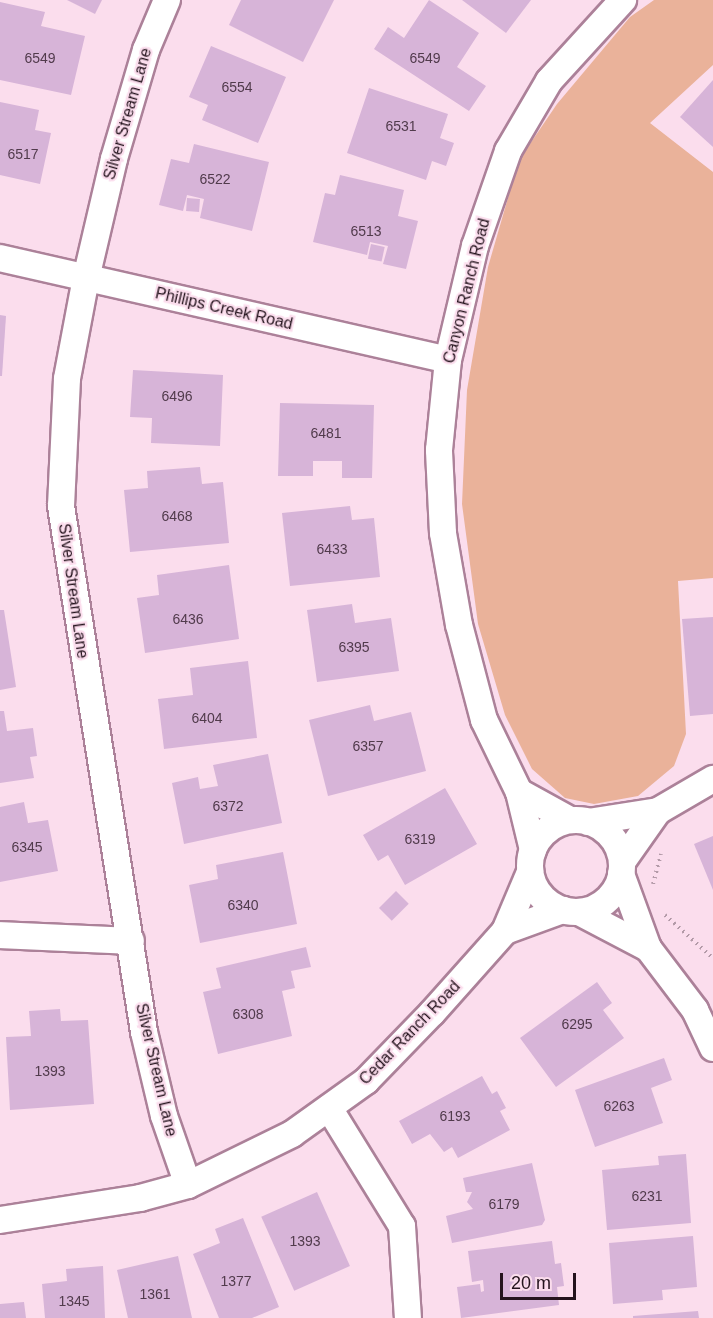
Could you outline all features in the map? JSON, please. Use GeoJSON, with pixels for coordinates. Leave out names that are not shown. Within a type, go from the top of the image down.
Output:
{"type":"FeatureCollection","features":[{"type":"Feature","properties":{"kind":"street","name":"Silver Stream Lane"},"geometry":{"type":"LineString","coordinates":[[167,0],[146,50],[117,148],[86,278],[68,379],[61,506],[103,795],[131,941],[144,1032],[164,1116],[188,1185]]}},
{"type":"Feature","properties":{"kind":"street","name":"Canyon Ranch Road"},"geometry":{"type":"LineString","coordinates":[[531,861],[519,792],[484,720],[459,626],[443,533],[439,450],[448,360],[475,246],[508,151],[549,81],[623,0]]}},
{"type":"Feature","properties":{"kind":"street","name":"Phillips Creek Road"},"geometry":{"type":"LineString","coordinates":[[0,258],[448,360]]}},
{"type":"Feature","properties":{"kind":"street"},"geometry":{"type":"LineString","coordinates":[[648,948],[544,900],[531,861],[547,830],[579,821],[658,811],[713,780]]}},
{"type":"Feature","properties":{"kind":"street"},"geometry":{"type":"LineString","coordinates":[[519,792],[614,841],[648,948],[695,1010],[713,1048]]}},
{"type":"Feature","properties":{"kind":"street"},"geometry":{"type":"LineString","coordinates":[[571,911],[606,900],[621,868],[658,811]]}},
{"type":"Feature","properties":{"kind":"street","name":"Cedar Ranch Road"},"geometry":{"type":"LineString","coordinates":[[0,1220],[130,1200],[188,1185],[249,1158],[329,1108],[366,1081],[505,931],[531,861]]}},
{"type":"Feature","properties":{"kind":"street","name":"Cedar Ranch Road"},"geometry":{"type":"LineString","coordinates":[[505,931],[571,911]]}},
{"type":"Feature","properties":{"kind":"street"},"geometry":{"type":"LineString","coordinates":[[0,935],[131,941]]}},
{"type":"Feature","properties":{"kind":"street"},"geometry":{"type":"LineString","coordinates":[[329,1108],[402,1226],[408,1318]]}},
{"type":"Feature","properties":{"kind":"path"},"geometry":{"type":"LineString","coordinates":[[654,895],[656,866],[663,848]]}},
{"type":"Feature","properties":{"kind":"path"},"geometry":{"type":"LineString","coordinates":[[663,912],[713,957]]}},
{"type":"Feature","properties":{"kind":"shaded area"},"geometry":{"type":"Polygon","coordinates":[[[654,0],[713,0],[713,65],[650,123],[713,172],[713,578],[678,581],[686,734],[674,766],[638,796],[594,804],[565,798],[532,769],[505,715],[478,624],[462,504],[467,390],[488,267],[519,160],[557,104],[630,17],[654,0]]]}},
{"type":"Feature","properties":{"kind":"building"},"geometry":{"type":"Polygon","coordinates":[[[67,0],[102,0],[95,14],[67,0]]]}},
{"type":"Feature","properties":{"kind":"building"},"geometry":{"type":"Polygon","coordinates":[[[241,0],[334,0],[303,62],[229,25],[241,0]]]}},
{"type":"Feature","properties":{"kind":"building"},"geometry":{"type":"Polygon","coordinates":[[[429,0],[479,33],[457,67],[486,86],[469,111],[374,49],[388,27],[404,38],[429,0]]]}},
{"type":"Feature","properties":{"kind":"building"},"geometry":{"type":"Polygon","coordinates":[[[462,0],[531,0],[506,33],[462,0]]]}},
{"type":"Feature","properties":{"kind":"building"},"geometry":{"type":"Polygon","coordinates":[[[0,2],[45,12],[41,26],[85,36],[71,95],[0,80],[0,2]]]}},
{"type":"Feature","properties":{"kind":"building"},"geometry":{"type":"Polygon","coordinates":[[[211,46],[286,77],[258,143],[202,120],[208,105],[189,97],[211,46]]]}},
{"type":"Feature","properties":{"kind":"building"},"geometry":{"type":"Polygon","coordinates":[[[713,80],[713,147],[680,117],[713,80]]]}},
{"type":"Feature","properties":{"kind":"building"},"geometry":{"type":"Polygon","coordinates":[[[369,88],[448,114],[440,138],[454,143],[446,166],[432,161],[426,180],[347,153],[369,88]]]}},
{"type":"Feature","properties":{"kind":"building"},"geometry":{"type":"Polygon","coordinates":[[[0,102],[39,110],[35,130],[51,133],[40,184],[0,175],[0,102]]]}},
{"type":"Feature","properties":{"kind":"building"},"geometry":{"type":"Polygon","coordinates":[[[194,144],[269,162],[252,231],[200,218],[204,199],[187,195],[183,211],[159,205],[171,159],[189,163],[194,144]]]}},
{"type":"Feature","properties":{"kind":"building"},"geometry":{"type":"Polygon","coordinates":[[[340,175],[404,190],[398,216],[418,221],[406,269],[383,264],[388,246],[370,242],[367,255],[313,242],[325,193],[335,195],[340,175]]]}},
{"type":"Feature","properties":{"kind":"building"},"geometry":{"type":"Polygon","coordinates":[[[187,198],[200,199],[199,212],[186,211],[187,198]]]}},
{"type":"Feature","properties":{"kind":"building"},"geometry":{"type":"Polygon","coordinates":[[[371,244],[385,247],[382,262],[368,259],[371,244]]]}},
{"type":"Feature","properties":{"kind":"building"},"geometry":{"type":"Polygon","coordinates":[[[0,315],[6,316],[2,376],[0,376],[0,315]]]}},
{"type":"Feature","properties":{"kind":"building"},"geometry":{"type":"Polygon","coordinates":[[[133,370],[223,375],[220,446],[151,443],[152,418],[130,417],[133,370]]]}},
{"type":"Feature","properties":{"kind":"building"},"geometry":{"type":"Polygon","coordinates":[[[280,403],[374,405],[372,478],[342,478],[342,461],[313,461],[313,476],[278,476],[280,403]]]}},
{"type":"Feature","properties":{"kind":"building"},"geometry":{"type":"Polygon","coordinates":[[[200,467],[202,484],[223,482],[229,543],[130,552],[124,490],[148,488],[147,471],[200,467]]]}},
{"type":"Feature","properties":{"kind":"building"},"geometry":{"type":"Polygon","coordinates":[[[350,506],[352,520],[374,518],[380,577],[290,586],[282,513],[350,506]]]}},
{"type":"Feature","properties":{"kind":"building"},"geometry":{"type":"Polygon","coordinates":[[[229,565],[239,639],[145,653],[137,598],[159,595],[157,575],[229,565]]]}},
{"type":"Feature","properties":{"kind":"building"},"geometry":{"type":"Polygon","coordinates":[[[352,604],[355,623],[391,618],[399,671],[317,682],[307,610],[352,604]]]}},
{"type":"Feature","properties":{"kind":"building"},"geometry":{"type":"Polygon","coordinates":[[[0,610],[4,610],[16,687],[0,690],[0,610]]]}},
{"type":"Feature","properties":{"kind":"building"},"geometry":{"type":"Polygon","coordinates":[[[713,617],[713,714],[690,716],[682,619],[713,617]]]}},
{"type":"Feature","properties":{"kind":"building"},"geometry":{"type":"Polygon","coordinates":[[[248,661],[257,738],[164,749],[158,699],[193,695],[190,668],[248,661]]]}},
{"type":"Feature","properties":{"kind":"building"},"geometry":{"type":"Polygon","coordinates":[[[370,705],[374,721],[411,712],[426,771],[328,796],[309,720],[370,705]]]}},
{"type":"Feature","properties":{"kind":"building"},"geometry":{"type":"Polygon","coordinates":[[[0,711],[4,711],[7,731],[33,728],[37,756],[30,757],[34,778],[0,783],[0,711]]]}},
{"type":"Feature","properties":{"kind":"building"},"geometry":{"type":"Polygon","coordinates":[[[268,754],[282,823],[184,844],[172,783],[198,777],[200,789],[218,786],[213,765],[268,754]]]}},
{"type":"Feature","properties":{"kind":"building"},"geometry":{"type":"Polygon","coordinates":[[[445,788],[477,844],[405,885],[388,855],[378,861],[363,835],[445,788]]]}},
{"type":"Feature","properties":{"kind":"building"},"geometry":{"type":"Polygon","coordinates":[[[24,802],[28,823],[48,820],[58,871],[0,882],[0,807],[24,802]]]}},
{"type":"Feature","properties":{"kind":"building"},"geometry":{"type":"Polygon","coordinates":[[[713,836],[713,890],[694,844],[713,836]]]}},
{"type":"Feature","properties":{"kind":"building"},"geometry":{"type":"Polygon","coordinates":[[[283,852],[297,924],[200,943],[189,885],[218,879],[216,865],[283,852]]]}},
{"type":"Feature","properties":{"kind":"building"},"geometry":{"type":"Polygon","coordinates":[[[396,891],[409,904],[392,921],[379,908],[396,891]]]}},
{"type":"Feature","properties":{"kind":"building"},"geometry":{"type":"Polygon","coordinates":[[[306,947],[311,967],[291,971],[295,988],[282,991],[292,1036],[218,1054],[203,992],[221,988],[216,968],[306,947]]]}},
{"type":"Feature","properties":{"kind":"building"},"geometry":{"type":"Polygon","coordinates":[[[597,982],[612,1003],[603,1010],[624,1038],[556,1087],[520,1038],[597,982]]]}},
{"type":"Feature","properties":{"kind":"building"},"geometry":{"type":"Polygon","coordinates":[[[60,1009],[61,1021],[88,1020],[94,1104],[10,1110],[6,1037],[31,1036],[29,1011],[60,1009]]]}},
{"type":"Feature","properties":{"kind":"building"},"geometry":{"type":"Polygon","coordinates":[[[664,1058],[672,1080],[651,1088],[663,1123],[595,1147],[575,1090],[664,1058]]]}},
{"type":"Feature","properties":{"kind":"building"},"geometry":{"type":"Polygon","coordinates":[[[482,1076],[492,1094],[497,1091],[506,1108],[500,1111],[510,1130],[458,1158],[452,1147],[444,1152],[430,1134],[412,1144],[399,1121],[482,1076]]]}},
{"type":"Feature","properties":{"kind":"building"},"geometry":{"type":"Polygon","coordinates":[[[686,1154],[691,1223],[607,1230],[602,1170],[659,1165],[658,1156],[686,1154]]]}},
{"type":"Feature","properties":{"kind":"building"},"geometry":{"type":"Polygon","coordinates":[[[532,1163],[545,1220],[542,1225],[452,1243],[446,1216],[473,1209],[467,1202],[472,1192],[466,1192],[463,1178],[532,1163]]]}},
{"type":"Feature","properties":{"kind":"building"},"geometry":{"type":"Polygon","coordinates":[[[317,1192],[350,1266],[294,1291],[261,1217],[317,1192]]]}},
{"type":"Feature","properties":{"kind":"building"},"geometry":{"type":"Polygon","coordinates":[[[243,1218],[279,1307],[252,1318],[219,1318],[193,1254],[220,1243],[215,1229],[243,1218]]]}},
{"type":"Feature","properties":{"kind":"building"},"geometry":{"type":"Polygon","coordinates":[[[693,1236],[697,1287],[662,1290],[663,1300],[613,1304],[609,1243],[693,1236]]]}},
{"type":"Feature","properties":{"kind":"building"},"geometry":{"type":"Polygon","coordinates":[[[552,1241],[555,1264],[561,1263],[564,1286],[557,1287],[559,1305],[461,1318],[457,1287],[480,1284],[481,1292],[484,1291],[483,1280],[472,1282],[468,1251],[552,1241]]]}},
{"type":"Feature","properties":{"kind":"building"},"geometry":{"type":"Polygon","coordinates":[[[178,1256],[192,1318],[128,1318],[117,1270],[178,1256]]]}},
{"type":"Feature","properties":{"kind":"building"},"geometry":{"type":"Polygon","coordinates":[[[103,1266],[105,1318],[45,1318],[42,1284],[67,1281],[66,1269],[103,1266]]]}},
{"type":"Feature","properties":{"kind":"building"},"geometry":{"type":"Polygon","coordinates":[[[24,1302],[26,1318],[0,1318],[0,1304],[24,1302]]]}},
{"type":"Feature","properties":{"kind":"building"},"geometry":{"type":"Polygon","coordinates":[[[698,1311],[699,1318],[633,1318],[633,1316],[698,1311]]]}}]}
